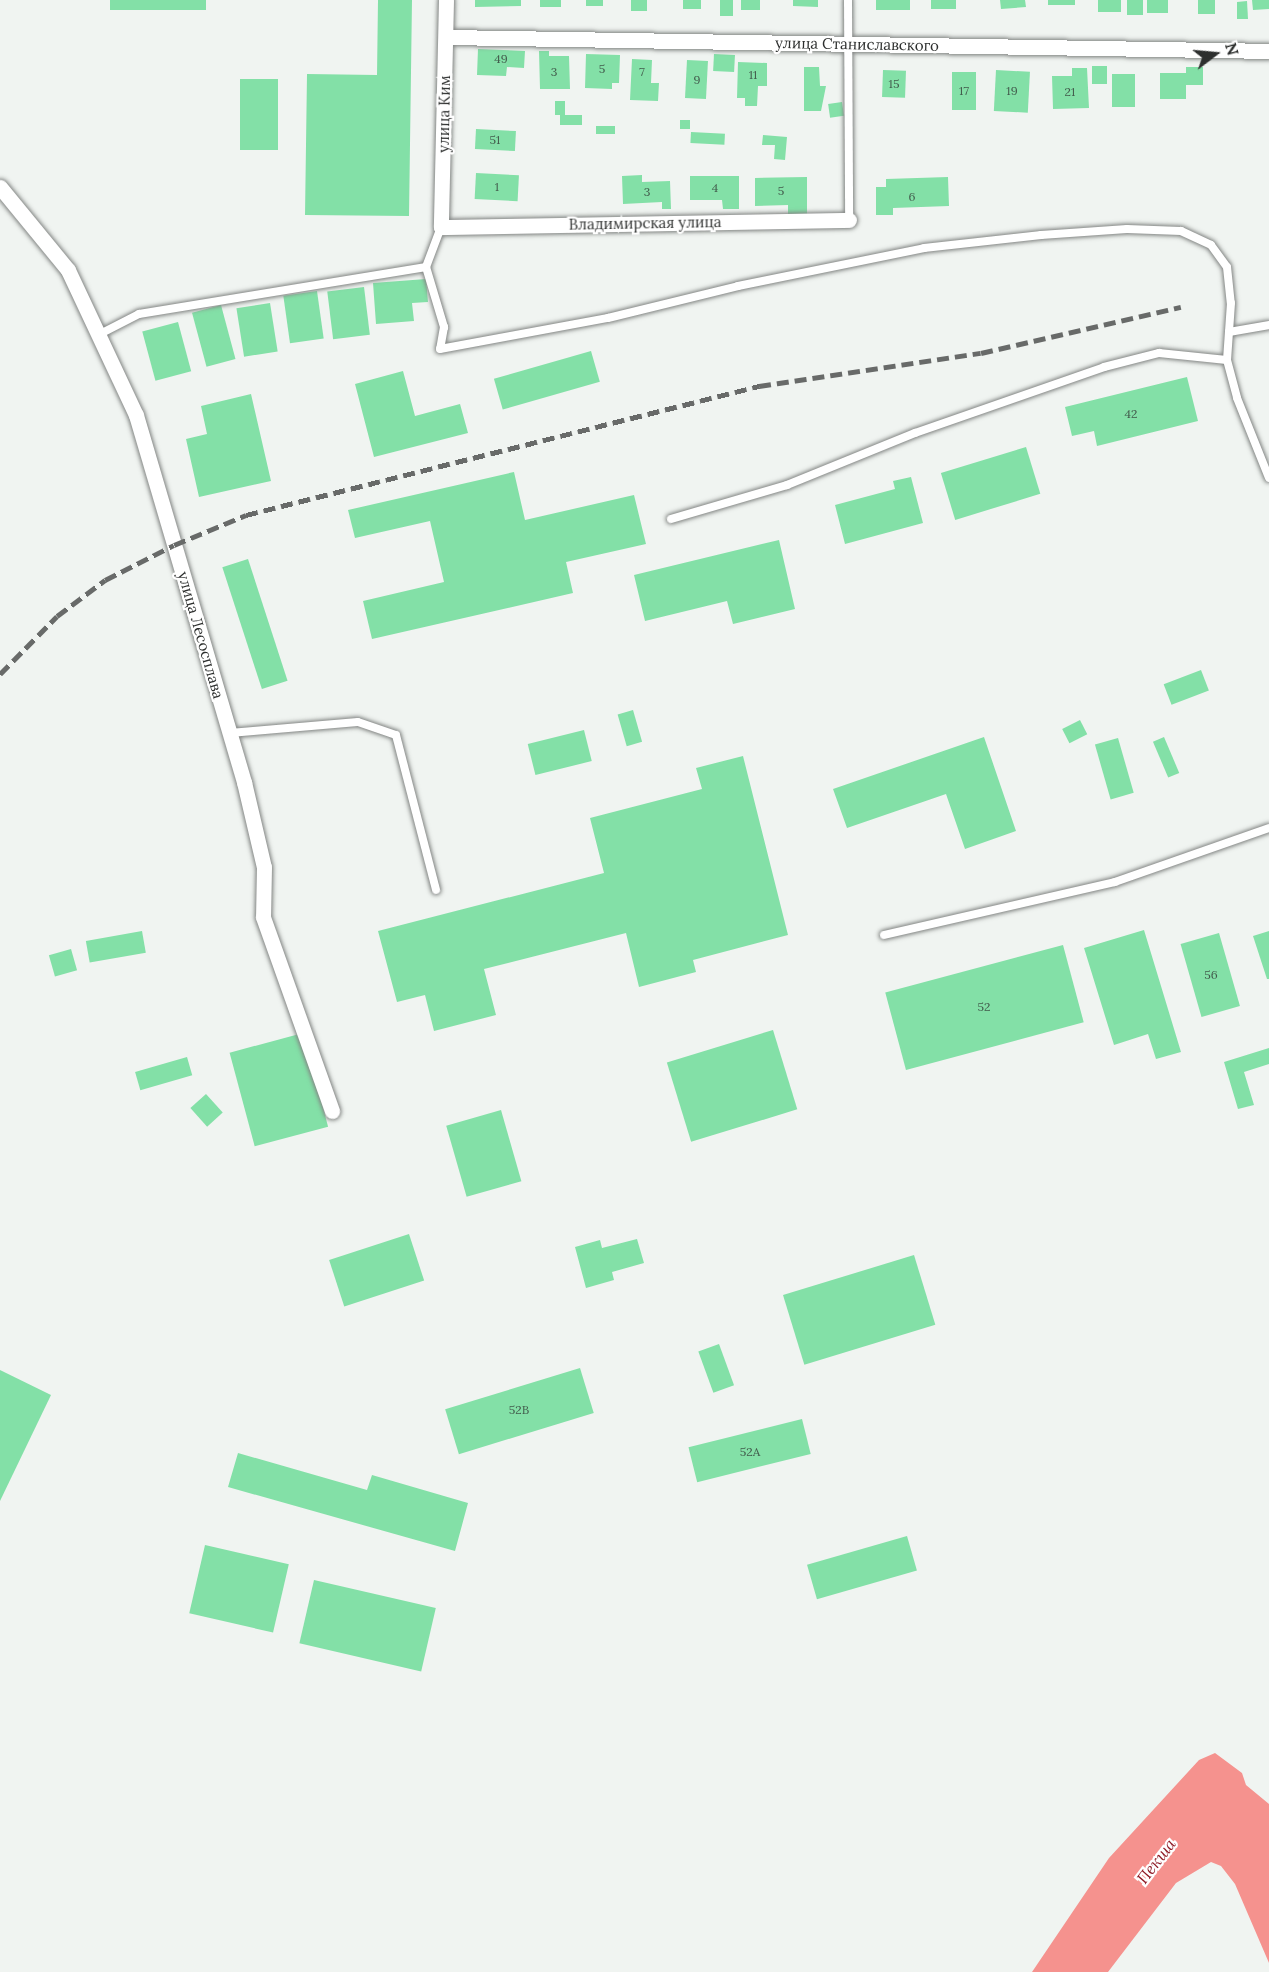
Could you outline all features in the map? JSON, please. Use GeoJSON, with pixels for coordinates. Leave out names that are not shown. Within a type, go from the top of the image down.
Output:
{"type":"FeatureCollection","features":[{"type":"Feature","properties":{"kind":"street","name":"улица Ким"},"geometry":{"type":"LineString","coordinates":[[441,227],[446,0]]}},
{"type":"Feature","properties":{"kind":"street","name":"улица Станиславского"},"geometry":{"type":"LineString","coordinates":[[446,38],[1269,51]]}},
{"type":"Feature","properties":{"kind":"street","name":"улица Лесосплава"},"geometry":{"type":"LineString","coordinates":[[0,187],[68,270],[136,415],[230,733],[264,867],[263,917],[332,1111]]}},
{"type":"Feature","properties":{"kind":"street","name":"Владимирская улица"},"geometry":{"type":"LineString","coordinates":[[441,227],[849,220]]}},
{"type":"Feature","properties":{"kind":"lane"},"geometry":{"type":"LineString","coordinates":[[848,0],[849,220]]}},
{"type":"Feature","properties":{"kind":"lane"},"geometry":{"type":"LineString","coordinates":[[441,227],[426,267],[444,327],[440,350],[608,318],[738,286],[924,249],[1073,233],[1180,231],[1211,244],[1227,267],[1229,332],[1227,360],[1237,399],[1269,478]]}},
{"type":"Feature","properties":{"kind":"lane"},"geometry":{"type":"LineString","coordinates":[[98,335],[139,314],[426,267]]}},
{"type":"Feature","properties":{"kind":"lane"},"geometry":{"type":"LineString","coordinates":[[1229,332],[1269,325]]}},
{"type":"Feature","properties":{"kind":"lane"},"geometry":{"type":"LineString","coordinates":[[671,519],[787,485],[915,433],[1094,370],[1159,353],[1227,360]]}},
{"type":"Feature","properties":{"kind":"lane"},"geometry":{"type":"LineString","coordinates":[[230,733],[294,724],[358,722],[396,735],[436,890]]}},
{"type":"Feature","properties":{"kind":"lane"},"geometry":{"type":"LineString","coordinates":[[884,935],[1115,882],[1269,828]]}},
{"type":"Feature","properties":{"kind":"water","name":"Пекша"},"geometry":{"type":"Polygon","coordinates":[[[1215,1753],[1242,1773],[1246,1785],[1269,1804],[1269,1963],[1235,1884],[1221,1866],[1211,1862],[1176,1883],[1108,1972],[1032,1972],[1109,1858],[1199,1760],[1215,1753]]]}},
{"type":"Feature","properties":{"kind":"building"},"geometry":{"type":"Polygon","coordinates":[[[110,0],[206,0],[206,10],[110,10],[110,0]]]}},
{"type":"Feature","properties":{"kind":"building"},"geometry":{"type":"Polygon","coordinates":[[[378,0],[412,0],[409,216],[305,215],[307,74],[377,75],[378,0]]]}},
{"type":"Feature","properties":{"kind":"building"},"geometry":{"type":"Polygon","coordinates":[[[475,0],[521,0],[521,6],[475,7],[475,0]]]}},
{"type":"Feature","properties":{"kind":"building"},"geometry":{"type":"Polygon","coordinates":[[[540,0],[561,0],[561,7],[540,7],[540,0]]]}},
{"type":"Feature","properties":{"kind":"building"},"geometry":{"type":"Polygon","coordinates":[[[586,0],[603,0],[603,6],[586,6],[586,0]]]}},
{"type":"Feature","properties":{"kind":"building"},"geometry":{"type":"Polygon","coordinates":[[[631,0],[647,0],[647,11],[631,11],[631,0]]]}},
{"type":"Feature","properties":{"kind":"building"},"geometry":{"type":"Polygon","coordinates":[[[683,0],[701,0],[701,9],[683,9],[683,0]]]}},
{"type":"Feature","properties":{"kind":"building"},"geometry":{"type":"Polygon","coordinates":[[[720,0],[733,0],[733,16],[720,16],[720,0]]]}},
{"type":"Feature","properties":{"kind":"building"},"geometry":{"type":"Polygon","coordinates":[[[741,0],[760,0],[760,10],[741,10],[741,0]]]}},
{"type":"Feature","properties":{"kind":"building"},"geometry":{"type":"Polygon","coordinates":[[[793,0],[818,0],[818,7],[793,6],[793,0]]]}},
{"type":"Feature","properties":{"kind":"building"},"geometry":{"type":"Polygon","coordinates":[[[876,0],[910,0],[910,10],[876,10],[876,0]]]}},
{"type":"Feature","properties":{"kind":"building"},"geometry":{"type":"Polygon","coordinates":[[[931,0],[956,0],[956,9],[931,9],[931,0]]]}},
{"type":"Feature","properties":{"kind":"building"},"geometry":{"type":"Polygon","coordinates":[[[1000,0],[1025,0],[1026,7],[1001,9],[1000,0]]]}},
{"type":"Feature","properties":{"kind":"building"},"geometry":{"type":"Polygon","coordinates":[[[1048,0],[1075,0],[1075,5],[1048,5],[1048,0]]]}},
{"type":"Feature","properties":{"kind":"building"},"geometry":{"type":"Polygon","coordinates":[[[1098,0],[1121,0],[1121,12],[1098,12],[1098,0]]]}},
{"type":"Feature","properties":{"kind":"building"},"geometry":{"type":"Polygon","coordinates":[[[1127,0],[1143,0],[1143,15],[1127,15],[1127,0]]]}},
{"type":"Feature","properties":{"kind":"building"},"geometry":{"type":"Polygon","coordinates":[[[1147,0],[1168,0],[1168,13],[1147,13],[1147,0]]]}},
{"type":"Feature","properties":{"kind":"building"},"geometry":{"type":"Polygon","coordinates":[[[1198,0],[1215,0],[1215,14],[1198,14],[1198,0]]]}},
{"type":"Feature","properties":{"kind":"building"},"geometry":{"type":"Polygon","coordinates":[[[1252,0],[1269,0],[1269,9],[1253,10],[1252,0]]]}},
{"type":"Feature","properties":{"kind":"building"},"geometry":{"type":"Polygon","coordinates":[[[1247,1],[1248,19],[1237,19],[1237,2],[1247,1]]]}},
{"type":"Feature","properties":{"kind":"building"},"geometry":{"type":"Polygon","coordinates":[[[478,49],[525,51],[524,68],[507,67],[506,76],[477,75],[478,49]]]}},
{"type":"Feature","properties":{"kind":"building"},"geometry":{"type":"Polygon","coordinates":[[[539,51],[549,51],[549,56],[569,56],[570,89],[540,89],[539,51]]]}},
{"type":"Feature","properties":{"kind":"building"},"geometry":{"type":"Polygon","coordinates":[[[586,54],[620,55],[619,83],[612,83],[612,89],[585,88],[586,54]]]}},
{"type":"Feature","properties":{"kind":"building"},"geometry":{"type":"Polygon","coordinates":[[[714,54],[735,55],[734,72],[713,71],[714,54]]]}},
{"type":"Feature","properties":{"kind":"building"},"geometry":{"type":"Polygon","coordinates":[[[632,59],[652,60],[651,83],[659,83],[658,101],[630,100],[632,59]]]}},
{"type":"Feature","properties":{"kind":"building"},"geometry":{"type":"Polygon","coordinates":[[[687,60],[708,61],[706,99],[685,98],[687,60]]]}},
{"type":"Feature","properties":{"kind":"building"},"geometry":{"type":"Polygon","coordinates":[[[738,62],[767,63],[767,86],[758,86],[757,106],[745,106],[745,98],[737,98],[738,62]]]}},
{"type":"Feature","properties":{"kind":"building"},"geometry":{"type":"Polygon","coordinates":[[[1092,66],[1107,66],[1107,84],[1092,84],[1092,66]]]}},
{"type":"Feature","properties":{"kind":"building"},"geometry":{"type":"Polygon","coordinates":[[[804,67],[819,67],[820,86],[826,86],[821,111],[804,111],[804,67]]]}},
{"type":"Feature","properties":{"kind":"building"},"geometry":{"type":"Polygon","coordinates":[[[1186,67],[1203,67],[1203,85],[1186,85],[1186,67]]]}},
{"type":"Feature","properties":{"kind":"building"},"geometry":{"type":"Polygon","coordinates":[[[1072,68],[1087,68],[1089,108],[1053,109],[1052,76],[1072,76],[1072,68]]]}},
{"type":"Feature","properties":{"kind":"building"},"geometry":{"type":"Polygon","coordinates":[[[883,70],[906,71],[905,98],[882,97],[883,70]]]}},
{"type":"Feature","properties":{"kind":"building"},"geometry":{"type":"Polygon","coordinates":[[[996,70],[1030,72],[1028,113],[994,111],[996,70]]]}},
{"type":"Feature","properties":{"kind":"building"},"geometry":{"type":"Polygon","coordinates":[[[952,72],[976,72],[976,110],[952,110],[952,72]]]}},
{"type":"Feature","properties":{"kind":"building"},"geometry":{"type":"Polygon","coordinates":[[[1160,73],[1186,73],[1186,99],[1160,99],[1160,73]]]}},
{"type":"Feature","properties":{"kind":"building"},"geometry":{"type":"Polygon","coordinates":[[[1112,74],[1135,74],[1135,107],[1112,107],[1112,74]]]}},
{"type":"Feature","properties":{"kind":"building"},"geometry":{"type":"Polygon","coordinates":[[[240,79],[278,79],[278,150],[240,150],[240,79]]]}},
{"type":"Feature","properties":{"kind":"building"},"geometry":{"type":"Polygon","coordinates":[[[555,101],[565,101],[565,115],[555,115],[555,101]]]}},
{"type":"Feature","properties":{"kind":"building"},"geometry":{"type":"Polygon","coordinates":[[[842,102],[844,116],[830,118],[828,104],[842,102]]]}},
{"type":"Feature","properties":{"kind":"building"},"geometry":{"type":"Polygon","coordinates":[[[560,115],[582,115],[582,125],[560,125],[560,115]]]}},
{"type":"Feature","properties":{"kind":"building"},"geometry":{"type":"Polygon","coordinates":[[[680,120],[690,120],[690,129],[680,129],[680,120]]]}},
{"type":"Feature","properties":{"kind":"building"},"geometry":{"type":"Polygon","coordinates":[[[596,126],[615,126],[615,134],[596,134],[596,126]]]}},
{"type":"Feature","properties":{"kind":"building"},"geometry":{"type":"Polygon","coordinates":[[[476,129],[516,131],[515,151],[475,149],[476,129]]]}},
{"type":"Feature","properties":{"kind":"building"},"geometry":{"type":"Polygon","coordinates":[[[691,132],[725,134],[724,145],[690,143],[691,132]]]}},
{"type":"Feature","properties":{"kind":"building"},"geometry":{"type":"Polygon","coordinates":[[[763,135],[787,137],[785,160],[774,159],[775,145],[762,145],[763,135]]]}},
{"type":"Feature","properties":{"kind":"building"},"geometry":{"type":"Polygon","coordinates":[[[476,173],[519,175],[518,201],[475,199],[476,173]]]}},
{"type":"Feature","properties":{"kind":"building"},"geometry":{"type":"Polygon","coordinates":[[[642,175],[642,182],[670,181],[671,209],[662,209],[662,202],[623,204],[622,176],[642,175]]]}},
{"type":"Feature","properties":{"kind":"building"},"geometry":{"type":"Polygon","coordinates":[[[690,176],[739,176],[739,209],[723,209],[722,200],[690,200],[690,176]]]}},
{"type":"Feature","properties":{"kind":"building"},"geometry":{"type":"Polygon","coordinates":[[[807,177],[807,214],[788,214],[788,205],[755,206],[755,178],[807,177]]]}},
{"type":"Feature","properties":{"kind":"building"},"geometry":{"type":"Polygon","coordinates":[[[948,177],[949,206],[893,208],[893,215],[876,215],[876,187],[886,187],[886,179],[948,177]]]}},
{"type":"Feature","properties":{"kind":"building"},"geometry":{"type":"Polygon","coordinates":[[[426,279],[428,302],[412,303],[414,321],[376,324],[373,283],[426,279]]]}},
{"type":"Feature","properties":{"kind":"building"},"geometry":{"type":"Polygon","coordinates":[[[364,287],[370,335],[333,339],[327,292],[364,287]]]}},
{"type":"Feature","properties":{"kind":"building"},"geometry":{"type":"Polygon","coordinates":[[[317,291],[324,339],[290,343],[283,296],[317,291]]]}},
{"type":"Feature","properties":{"kind":"building"},"geometry":{"type":"Polygon","coordinates":[[[270,303],[278,351],[244,357],[236,308],[270,303]]]}},
{"type":"Feature","properties":{"kind":"building"},"geometry":{"type":"Polygon","coordinates":[[[221,305],[235,359],[207,367],[192,313],[221,305]]]}},
{"type":"Feature","properties":{"kind":"building"},"geometry":{"type":"Polygon","coordinates":[[[178,322],[191,371],[155,381],[142,332],[178,322]]]}},
{"type":"Feature","properties":{"kind":"building"},"geometry":{"type":"Polygon","coordinates":[[[591,351],[600,382],[503,410],[494,379],[591,351]]]}},
{"type":"Feature","properties":{"kind":"building"},"geometry":{"type":"Polygon","coordinates":[[[403,371],[415,416],[460,404],[468,433],[374,457],[355,384],[403,371]]]}},
{"type":"Feature","properties":{"kind":"building"},"geometry":{"type":"Polygon","coordinates":[[[1187,377],[1198,421],[1097,446],[1094,431],[1072,436],[1065,407],[1187,377]]]}},
{"type":"Feature","properties":{"kind":"building"},"geometry":{"type":"Polygon","coordinates":[[[251,394],[271,481],[199,497],[186,439],[207,434],[201,406],[251,394]]]}},
{"type":"Feature","properties":{"kind":"building"},"geometry":{"type":"Polygon","coordinates":[[[1026,447],[1040,494],[955,520],[941,473],[1026,447]]]}},
{"type":"Feature","properties":{"kind":"building"},"geometry":{"type":"Polygon","coordinates":[[[514,472],[525,520],[634,495],[646,544],[566,562],[573,593],[372,639],[363,601],[444,582],[430,521],[355,538],[348,510],[514,472]]]}},
{"type":"Feature","properties":{"kind":"building"},"geometry":{"type":"Polygon","coordinates":[[[911,477],[923,523],[845,544],[835,505],[895,489],[893,481],[911,477]]]}},
{"type":"Feature","properties":{"kind":"building"},"geometry":{"type":"Polygon","coordinates":[[[779,540],[795,609],[733,624],[727,601],[645,621],[634,575],[779,540]]]}},
{"type":"Feature","properties":{"kind":"building"},"geometry":{"type":"Polygon","coordinates":[[[248,559],[288,681],[262,689],[222,567],[248,559]]]}},
{"type":"Feature","properties":{"kind":"building"},"geometry":{"type":"Polygon","coordinates":[[[1201,670],[1209,691],[1172,705],[1164,684],[1201,670]]]}},
{"type":"Feature","properties":{"kind":"building"},"geometry":{"type":"Polygon","coordinates":[[[633,710],[642,742],[627,746],[618,714],[633,710]]]}},
{"type":"Feature","properties":{"kind":"building"},"geometry":{"type":"Polygon","coordinates":[[[1080,720],[1087,734],[1069,743],[1062,729],[1080,720]]]}},
{"type":"Feature","properties":{"kind":"building"},"geometry":{"type":"Polygon","coordinates":[[[584,730],[592,761],[535,775],[528,744],[584,730]]]}},
{"type":"Feature","properties":{"kind":"building"},"geometry":{"type":"Polygon","coordinates":[[[984,737],[1016,831],[965,849],[946,794],[847,828],[833,789],[984,737]]]}},
{"type":"Feature","properties":{"kind":"building"},"geometry":{"type":"Polygon","coordinates":[[[1164,737],[1179,773],[1168,778],[1153,742],[1164,737]]]}},
{"type":"Feature","properties":{"kind":"building"},"geometry":{"type":"Polygon","coordinates":[[[1118,738],[1134,793],[1111,799],[1095,745],[1118,738]]]}},
{"type":"Feature","properties":{"kind":"building"},"geometry":{"type":"Polygon","coordinates":[[[743,756],[788,935],[693,960],[696,972],[639,987],[626,933],[484,969],[496,1015],[434,1031],[425,995],[397,1002],[378,931],[604,873],[590,818],[702,789],[696,768],[743,756]]]}},
{"type":"Feature","properties":{"kind":"building"},"geometry":{"type":"Polygon","coordinates":[[[1144,930],[1181,1052],[1156,1059],[1148,1034],[1114,1045],[1084,948],[1144,930]]]}},
{"type":"Feature","properties":{"kind":"building"},"geometry":{"type":"Polygon","coordinates":[[[142,931],[146,953],[90,963],[86,941],[142,931]]]}},
{"type":"Feature","properties":{"kind":"building"},"geometry":{"type":"Polygon","coordinates":[[[1269,931],[1269,979],[1267,979],[1253,936],[1269,931]]]}},
{"type":"Feature","properties":{"kind":"building"},"geometry":{"type":"Polygon","coordinates":[[[1219,933],[1240,1006],[1201,1017],[1181,944],[1219,933]]]}},
{"type":"Feature","properties":{"kind":"building"},"geometry":{"type":"Polygon","coordinates":[[[1063,945],[1084,1022],[906,1070],[885,993],[1063,945]]]}},
{"type":"Feature","properties":{"kind":"building"},"geometry":{"type":"Polygon","coordinates":[[[71,949],[77,970],[55,976],[49,955],[71,949]]]}},
{"type":"Feature","properties":{"kind":"building"},"geometry":{"type":"Polygon","coordinates":[[[773,1030],[797,1109],[691,1142],[667,1062],[773,1030]]]}},
{"type":"Feature","properties":{"kind":"building"},"geometry":{"type":"Polygon","coordinates":[[[303,1033],[328,1127],[255,1146],[230,1053],[303,1033]]]}},
{"type":"Feature","properties":{"kind":"building"},"geometry":{"type":"Polygon","coordinates":[[[1269,1048],[1269,1064],[1244,1072],[1254,1105],[1238,1109],[1224,1062],[1269,1048]]]}},
{"type":"Feature","properties":{"kind":"building"},"geometry":{"type":"Polygon","coordinates":[[[187,1057],[192,1075],[140,1090],[135,1072],[187,1057]]]}},
{"type":"Feature","properties":{"kind":"building"},"geometry":{"type":"Polygon","coordinates":[[[206,1094],[223,1113],[207,1127],[190,1108],[206,1094]]]}},
{"type":"Feature","properties":{"kind":"building"},"geometry":{"type":"Polygon","coordinates":[[[501,1110],[521,1181],[467,1197],[446,1126],[501,1110]]]}},
{"type":"Feature","properties":{"kind":"building"},"geometry":{"type":"Polygon","coordinates":[[[409,1234],[424,1281],[344,1307],[329,1260],[409,1234]]]}},
{"type":"Feature","properties":{"kind":"building"},"geometry":{"type":"Polygon","coordinates":[[[637,1239],[644,1263],[612,1272],[614,1280],[586,1288],[575,1247],[600,1240],[602,1248],[637,1239]]]}},
{"type":"Feature","properties":{"kind":"building"},"geometry":{"type":"Polygon","coordinates":[[[914,1255],[935,1325],[804,1365],[783,1295],[914,1255]]]}},
{"type":"Feature","properties":{"kind":"building"},"geometry":{"type":"Polygon","coordinates":[[[719,1344],[734,1385],[713,1393],[698,1352],[719,1344]]]}},
{"type":"Feature","properties":{"kind":"building"},"geometry":{"type":"Polygon","coordinates":[[[580,1368],[594,1413],[459,1454],[445,1409],[580,1368]]]}},
{"type":"Feature","properties":{"kind":"building"},"geometry":{"type":"Polygon","coordinates":[[[0,1370],[51,1395],[0,1501],[0,1370]]]}},
{"type":"Feature","properties":{"kind":"building"},"geometry":{"type":"Polygon","coordinates":[[[802,1419],[811,1454],[697,1482],[688,1447],[802,1419]]]}},
{"type":"Feature","properties":{"kind":"building"},"geometry":{"type":"Polygon","coordinates":[[[238,1453],[367,1490],[372,1475],[468,1503],[455,1551],[228,1487],[238,1453]]]}},
{"type":"Feature","properties":{"kind":"building"},"geometry":{"type":"Polygon","coordinates":[[[907,1536],[917,1571],[817,1599],[807,1565],[907,1536]]]}},
{"type":"Feature","properties":{"kind":"building"},"geometry":{"type":"Polygon","coordinates":[[[205,1545],[289,1564],[273,1633],[189,1613],[205,1545]]]}},
{"type":"Feature","properties":{"kind":"building"},"geometry":{"type":"Polygon","coordinates":[[[314,1580],[436,1608],[421,1671],[299,1643],[314,1580]]]}},
{"type":"Feature","properties":{"kind":"railway"},"geometry":{"type":"LineString","coordinates":[[0,674],[57,616],[105,580],[174,545],[246,515],[759,386],[981,353],[1181,307]]}}]}
